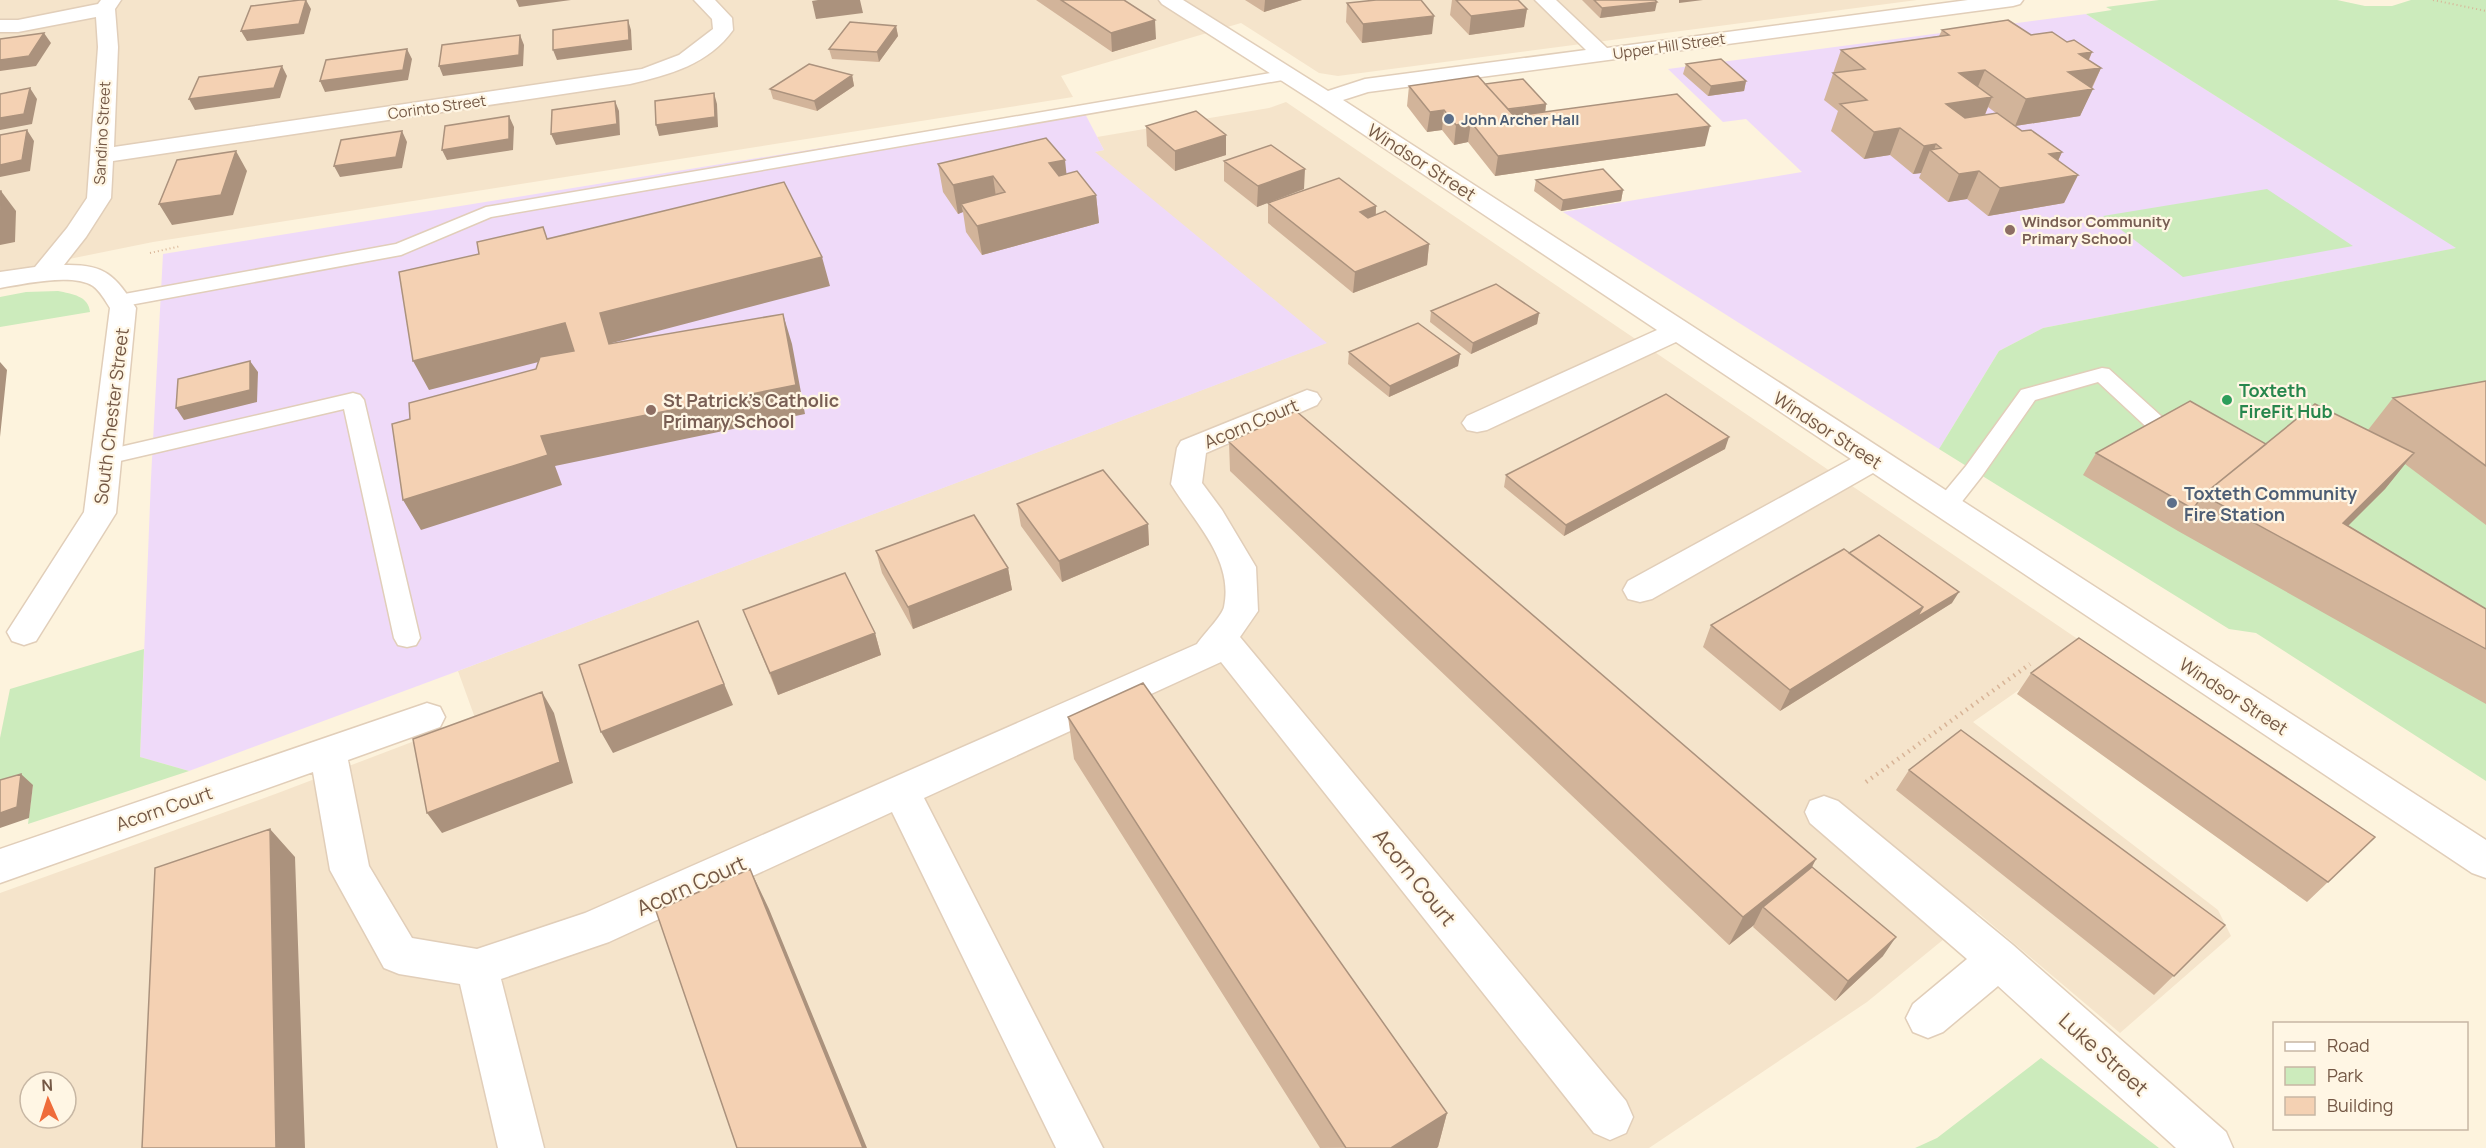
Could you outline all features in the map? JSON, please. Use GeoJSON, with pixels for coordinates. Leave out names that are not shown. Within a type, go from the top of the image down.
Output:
{"type":"FeatureCollection","features":[{"type":"Feature","properties":{"kind":"street","name":"Corinto Street"},"geometry":{"type":"LineString","coordinates":[[101,156],[614,81],[660,72],[688,60],[708,47],[723,30],[722,18],[704,0]]}},
{"type":"Feature","properties":{"kind":"street","name":"Windsor Street"},"geometry":{"type":"LineString","coordinates":[[1169,0],[1326,99],[2486,861]]}},
{"type":"Feature","properties":{"kind":"street"},"geometry":{"type":"LineString","coordinates":[[1545,0],[1603,55]]}},
{"type":"Feature","properties":{"kind":"street"},"geometry":{"type":"LineString","coordinates":[[1867,0],[1892,17]]}},
{"type":"Feature","properties":{"kind":"street","name":"Upper Hill Street"},"geometry":{"type":"LineString","coordinates":[[1326,99],[1365,86],[2013,0]]}},
{"type":"Feature","properties":{"kind":"street","name":"Sandino Street"},"geometry":{"type":"LineString","coordinates":[[0,26],[18,26],[108,5],[108,47],[99,198],[77,232],[43,274]]}},
{"type":"Feature","properties":{"kind":"street","name":"South Chester Street"},"geometry":{"type":"LineString","coordinates":[[24,632],[100,513],[123,308],[102,280],[78,272],[43,274]]}},
{"type":"Feature","properties":{"kind":"street"},"geometry":{"type":"LineString","coordinates":[[0,280],[43,274]]}},
{"type":"Feature","properties":{"kind":"street"},"geometry":{"type":"LineString","coordinates":[[1477,423],[1677,331]]}},
{"type":"Feature","properties":{"kind":"street","name":"Acorn Court"},"geometry":{"type":"LineString","coordinates":[[328,751],[350,870],[399,955],[477,968],[594,929],[1209,653],[1241,611],[1240,567],[1211,518],[1186,484],[1192,448],[1307,399]]}},
{"type":"Feature","properties":{"kind":"street"},"geometry":{"type":"LineString","coordinates":[[1641,590],[1873,460]]}},
{"type":"Feature","properties":{"kind":"street","name":"Acorn Court"},"geometry":{"type":"LineString","coordinates":[[1221,637],[1610,1117]]}},
{"type":"Feature","properties":{"kind":"street","name":"Acorn Court"},"geometry":{"type":"LineString","coordinates":[[0,866],[427,717]]}},
{"type":"Feature","properties":{"kind":"street"},"geometry":{"type":"LineString","coordinates":[[901,791],[1080,1148]]}},
{"type":"Feature","properties":{"kind":"street","name":"Luke Street"},"geometry":{"type":"LineString","coordinates":[[1824,812],[1998,959],[2210,1148]]}},
{"type":"Feature","properties":{"kind":"street"},"geometry":{"type":"LineString","coordinates":[[1928,1018],[1998,959]]}},
{"type":"Feature","properties":{"kind":"street"},"geometry":{"type":"LineString","coordinates":[[477,968],[521,1148]]}},
{"type":"Feature","properties":{"kind":"lane"},"geometry":{"type":"LineString","coordinates":[[119,301],[401,249],[486,212],[1288,75]]}},
{"type":"Feature","properties":{"kind":"lane"},"geometry":{"type":"LineString","coordinates":[[1945,507],[1974,471],[2028,395],[2102,374],[2163,430]]}},
{"type":"Feature","properties":{"kind":"lane"},"geometry":{"type":"LineString","coordinates":[[107,458],[352,400],[407,638]]}},
{"type":"Feature","properties":{"kind":"path"},"geometry":{"type":"LineString","coordinates":[[2433,0],[2486,11]]}},
{"type":"Feature","properties":{"kind":"path"},"geometry":{"type":"LineString","coordinates":[[1824,812],[2030,664]]}},
{"type":"Feature","properties":{"kind":"shaded area"},"geometry":{"type":"Polygon","coordinates":[[[0,0],[1917,0],[1338,76],[1319,73],[1241,23],[1061,76],[1073,97],[153,242],[0,273],[0,0]]]}},
{"type":"Feature","properties":{"kind":"shaded area","name":"Windsor Community Primary School"},"geometry":{"type":"Polygon","coordinates":[[[2086,14],[2457,248],[2043,328],[1999,351],[1939,449],[1563,212],[1802,172],[1746,119],[1723,122],[1668,69],[2086,14]]]}},
{"type":"Feature","properties":{"kind":"shaded area"},"geometry":{"type":"Polygon","coordinates":[[[1286,102],[2085,644],[1973,722],[2218,910],[2231,936],[2120,1033],[1977,912],[1867,1002],[1649,1148],[0,1148],[0,893],[278,793],[475,718],[458,671],[1326,343],[1094,152],[1104,150],[1097,137],[1269,108],[1286,102]]]}},
{"type":"Feature","properties":{"kind":"shaded area","name":"St Patrick's Catholic Primary School"},"geometry":{"type":"Polygon","coordinates":[[[1081,106],[1104,150],[1095,152],[1327,343],[189,771],[140,757],[163,254],[1081,106]]]}},
{"type":"Feature","properties":{"kind":"green space","name":"Toxteth FireFit Hub"},"geometry":{"type":"Polygon","coordinates":[[[2159,0],[2337,0],[2365,6],[2392,6],[2411,0],[2486,0],[2486,781],[2256,633],[2229,629],[1939,449],[1999,351],[2043,328],[2456,248],[2086,14],[2112,10],[2106,7],[2159,0]]]}},
{"type":"Feature","properties":{"kind":"green space"},"geometry":{"type":"Polygon","coordinates":[[[2267,189],[2353,246],[2183,277],[2103,216],[2267,189]]]}},
{"type":"Feature","properties":{"kind":"green space"},"geometry":{"type":"Polygon","coordinates":[[[58,291],[83,299],[87,302],[90,312],[0,327],[0,297],[26,292],[58,291]]]}},
{"type":"Feature","properties":{"kind":"green space"},"geometry":{"type":"Polygon","coordinates":[[[144,649],[140,757],[189,771],[28,824],[33,785],[0,795],[0,738],[10,689],[144,649]]]}},
{"type":"Feature","properties":{"kind":"green space"},"geometry":{"type":"Polygon","coordinates":[[[2041,1058],[2159,1148],[1915,1148],[1937,1138],[2041,1058]]]}},
{"type":"Feature","properties":{"kind":"building"},"geometry":{"type":"Polygon","coordinates":[[[306,0],[299,24],[241,31],[251,6],[306,0]]]}},
{"type":"Feature","properties":{"kind":"building"},"geometry":{"type":"Polygon","coordinates":[[[1061,0],[1124,0],[1155,20],[1111,33],[1061,0]]]}},
{"type":"Feature","properties":{"kind":"building"},"geometry":{"type":"Polygon","coordinates":[[[1376,0],[1421,0],[1434,16],[1363,24],[1347,3],[1376,0]]]}},
{"type":"Feature","properties":{"kind":"building"},"geometry":{"type":"Polygon","coordinates":[[[1456,0],[1518,0],[1527,9],[1471,16],[1456,0]]]}},
{"type":"Feature","properties":{"kind":"building"},"geometry":{"type":"Polygon","coordinates":[[[1594,0],[1655,0],[1657,2],[1602,8],[1594,0]]]}},
{"type":"Feature","properties":{"kind":"building"},"geometry":{"type":"Polygon","coordinates":[[[628,20],[629,40],[553,50],[553,30],[628,20]]]}},
{"type":"Feature","properties":{"kind":"building"},"geometry":{"type":"Polygon","coordinates":[[[2008,20],[2031,35],[2052,32],[2067,42],[2074,40],[2092,52],[2079,54],[2101,68],[2068,72],[2093,89],[2026,99],[1985,70],[1959,73],[1992,97],[1946,104],[1965,118],[1997,113],[2022,131],[2031,130],[2062,152],[2049,154],[2078,175],[2000,188],[1979,171],[1959,174],[1930,150],[1941,148],[1936,144],[1924,146],[1900,128],[1874,132],[1840,104],[1867,100],[1833,73],[1865,69],[1841,50],[1949,35],[1942,30],[2008,20]]]}},
{"type":"Feature","properties":{"kind":"building"},"geometry":{"type":"Polygon","coordinates":[[[850,22],[896,26],[877,52],[829,49],[850,22]]]}},
{"type":"Feature","properties":{"kind":"building"},"geometry":{"type":"Polygon","coordinates":[[[44,33],[29,56],[0,60],[0,39],[44,33]]]}},
{"type":"Feature","properties":{"kind":"building"},"geometry":{"type":"Polygon","coordinates":[[[520,35],[519,55],[439,66],[442,45],[520,35]]]}},
{"type":"Feature","properties":{"kind":"building"},"geometry":{"type":"Polygon","coordinates":[[[407,49],[403,70],[320,81],[326,60],[407,49]]]}},
{"type":"Feature","properties":{"kind":"building"},"geometry":{"type":"Polygon","coordinates":[[[1721,59],[1746,81],[1711,86],[1686,64],[1721,59]]]}},
{"type":"Feature","properties":{"kind":"building"},"geometry":{"type":"Polygon","coordinates":[[[809,64],[852,75],[814,101],[770,89],[809,64]]]}},
{"type":"Feature","properties":{"kind":"building"},"geometry":{"type":"Polygon","coordinates":[[[282,66],[274,88],[189,99],[199,77],[282,66]]]}},
{"type":"Feature","properties":{"kind":"building"},"geometry":{"type":"Polygon","coordinates":[[[1478,76],[1514,116],[1677,94],[1710,126],[1498,156],[1471,122],[1456,125],[1444,110],[1430,112],[1409,86],[1478,76]]]}},
{"type":"Feature","properties":{"kind":"building"},"geometry":{"type":"Polygon","coordinates":[[[1523,79],[1546,104],[1508,109],[1485,84],[1523,79]]]}},
{"type":"Feature","properties":{"kind":"building"},"geometry":{"type":"Polygon","coordinates":[[[30,88],[24,114],[0,118],[0,94],[30,88]]]}},
{"type":"Feature","properties":{"kind":"building"},"geometry":{"type":"Polygon","coordinates":[[[714,93],[715,117],[656,125],[655,101],[714,93]]]}},
{"type":"Feature","properties":{"kind":"building"},"geometry":{"type":"Polygon","coordinates":[[[615,101],[617,124],[551,134],[552,110],[615,101]]]}},
{"type":"Feature","properties":{"kind":"building"},"geometry":{"type":"Polygon","coordinates":[[[1196,111],[1226,135],[1175,151],[1146,126],[1196,111]]]}},
{"type":"Feature","properties":{"kind":"building"},"geometry":{"type":"Polygon","coordinates":[[[509,116],[509,139],[442,150],[445,126],[509,116]]]}},
{"type":"Feature","properties":{"kind":"building"},"geometry":{"type":"Polygon","coordinates":[[[27,130],[22,160],[0,165],[0,135],[27,130]]]}},
{"type":"Feature","properties":{"kind":"building"},"geometry":{"type":"Polygon","coordinates":[[[402,131],[396,157],[334,166],[341,140],[402,131]]]}},
{"type":"Feature","properties":{"kind":"building"},"geometry":{"type":"Polygon","coordinates":[[[1046,138],[1065,160],[1049,163],[1059,176],[1077,171],[1096,195],[977,226],[961,204],[1005,192],[993,176],[953,185],[938,164],[1046,138]]]}},
{"type":"Feature","properties":{"kind":"building"},"geometry":{"type":"Polygon","coordinates":[[[1271,145],[1305,169],[1258,186],[1224,161],[1271,145]]]}},
{"type":"Feature","properties":{"kind":"building"},"geometry":{"type":"Polygon","coordinates":[[[236,151],[221,195],[159,204],[177,160],[236,151]]]}},
{"type":"Feature","properties":{"kind":"building"},"geometry":{"type":"Polygon","coordinates":[[[1603,169],[1623,190],[1563,200],[1536,180],[1603,169]]]}},
{"type":"Feature","properties":{"kind":"building"},"geometry":{"type":"Polygon","coordinates":[[[1339,178],[1376,206],[1360,212],[1368,218],[1385,211],[1429,244],[1355,272],[1268,203],[1339,178]]]}},
{"type":"Feature","properties":{"kind":"building"},"geometry":{"type":"Polygon","coordinates":[[[784,182],[822,257],[600,313],[609,344],[783,314],[796,385],[541,436],[548,455],[403,500],[392,424],[410,419],[409,403],[536,369],[540,357],[574,351],[565,323],[413,361],[399,272],[479,254],[477,242],[543,227],[547,239],[784,182]]]}},
{"type":"Feature","properties":{"kind":"building"},"geometry":{"type":"Polygon","coordinates":[[[1496,284],[1539,313],[1473,343],[1431,311],[1496,284]]]}},
{"type":"Feature","properties":{"kind":"building"},"geometry":{"type":"Polygon","coordinates":[[[1418,323],[1460,354],[1390,386],[1349,352],[1418,323]]]}},
{"type":"Feature","properties":{"kind":"building"},"geometry":{"type":"Polygon","coordinates":[[[250,361],[250,390],[176,408],[178,379],[250,361]]]}},
{"type":"Feature","properties":{"kind":"building"},"geometry":{"type":"Polygon","coordinates":[[[2486,381],[2486,466],[2393,398],[2486,381]]]}},
{"type":"Feature","properties":{"kind":"building"},"geometry":{"type":"Polygon","coordinates":[[[1666,394],[1729,437],[1566,525],[1506,475],[1666,394]]]}},
{"type":"Feature","properties":{"kind":"building","name":"Toxteth Community Fire Station"},"geometry":{"type":"Polygon","coordinates":[[[2190,401],[2266,444],[2203,495],[2193,509],[2096,453],[2190,401]]]}},
{"type":"Feature","properties":{"kind":"building"},"geometry":{"type":"Polygon","coordinates":[[[2315,404],[2414,453],[2343,523],[2486,609],[2486,649],[2203,495],[2315,404]]]}},
{"type":"Feature","properties":{"kind":"building"},"geometry":{"type":"Polygon","coordinates":[[[1296,411],[1816,859],[1743,917],[1229,442],[1296,411]]]}},
{"type":"Feature","properties":{"kind":"building"},"geometry":{"type":"Polygon","coordinates":[[[1103,470],[1148,524],[1059,561],[1017,504],[1103,470]]]}},
{"type":"Feature","properties":{"kind":"building"},"geometry":{"type":"Polygon","coordinates":[[[974,515],[1008,568],[908,607],[876,551],[974,515]]]}},
{"type":"Feature","properties":{"kind":"building"},"geometry":{"type":"Polygon","coordinates":[[[1879,535],[1959,592],[1917,617],[1923,607],[1849,553],[1879,535]]]}},
{"type":"Feature","properties":{"kind":"building"},"geometry":{"type":"Polygon","coordinates":[[[1844,549],[1923,607],[1790,690],[1711,625],[1844,549]]]}},
{"type":"Feature","properties":{"kind":"building"},"geometry":{"type":"Polygon","coordinates":[[[845,573],[875,633],[770,673],[743,610],[845,573]]]}},
{"type":"Feature","properties":{"kind":"building"},"geometry":{"type":"Polygon","coordinates":[[[698,621],[724,684],[601,732],[579,665],[698,621]]]}},
{"type":"Feature","properties":{"kind":"building"},"geometry":{"type":"Polygon","coordinates":[[[2079,638],[2375,837],[2328,882],[2031,673],[2079,638]]]}},
{"type":"Feature","properties":{"kind":"building"},"geometry":{"type":"Polygon","coordinates":[[[1143,683],[1447,1113],[1391,1148],[1346,1148],[1068,717],[1143,683]]]}},
{"type":"Feature","properties":{"kind":"building"},"geometry":{"type":"Polygon","coordinates":[[[542,692],[560,762],[427,813],[413,739],[542,692]]]}},
{"type":"Feature","properties":{"kind":"building"},"geometry":{"type":"Polygon","coordinates":[[[1961,730],[2225,925],[2174,976],[1909,770],[1961,730]]]}},
{"type":"Feature","properties":{"kind":"building"},"geometry":{"type":"Polygon","coordinates":[[[21,774],[17,807],[0,813],[0,780],[21,774]]]}},
{"type":"Feature","properties":{"kind":"building"},"geometry":{"type":"Polygon","coordinates":[[[270,829],[276,1148],[142,1148],[155,868],[270,829]]]}},
{"type":"Feature","properties":{"kind":"building"},"geometry":{"type":"Polygon","coordinates":[[[1812,867],[1896,937],[1848,981],[1763,907],[1812,867]]]}},
{"type":"Feature","properties":{"kind":"building"},"geometry":{"type":"Polygon","coordinates":[[[750,869],[863,1148],[737,1148],[656,911],[750,869]]]}},
{"type":"Feature","properties":{"kind":"place","name":"John Archer Hall"},"geometry":{"type":"Point","coordinates":[1449,119]}},
{"type":"Feature","properties":{"kind":"place","name":"Windsor Community Primary School"},"geometry":{"type":"Point","coordinates":[2010,230]}},
{"type":"Feature","properties":{"kind":"place","name":"Toxteth FireFit Hub"},"geometry":{"type":"Point","coordinates":[2227,400]}},
{"type":"Feature","properties":{"kind":"place","name":"St Patrick's Catholic Primary School"},"geometry":{"type":"Point","coordinates":[651,410]}},
{"type":"Feature","properties":{"kind":"place","name":"Toxteth Community Fire Station"},"geometry":{"type":"Point","coordinates":[2172,503]}}]}
